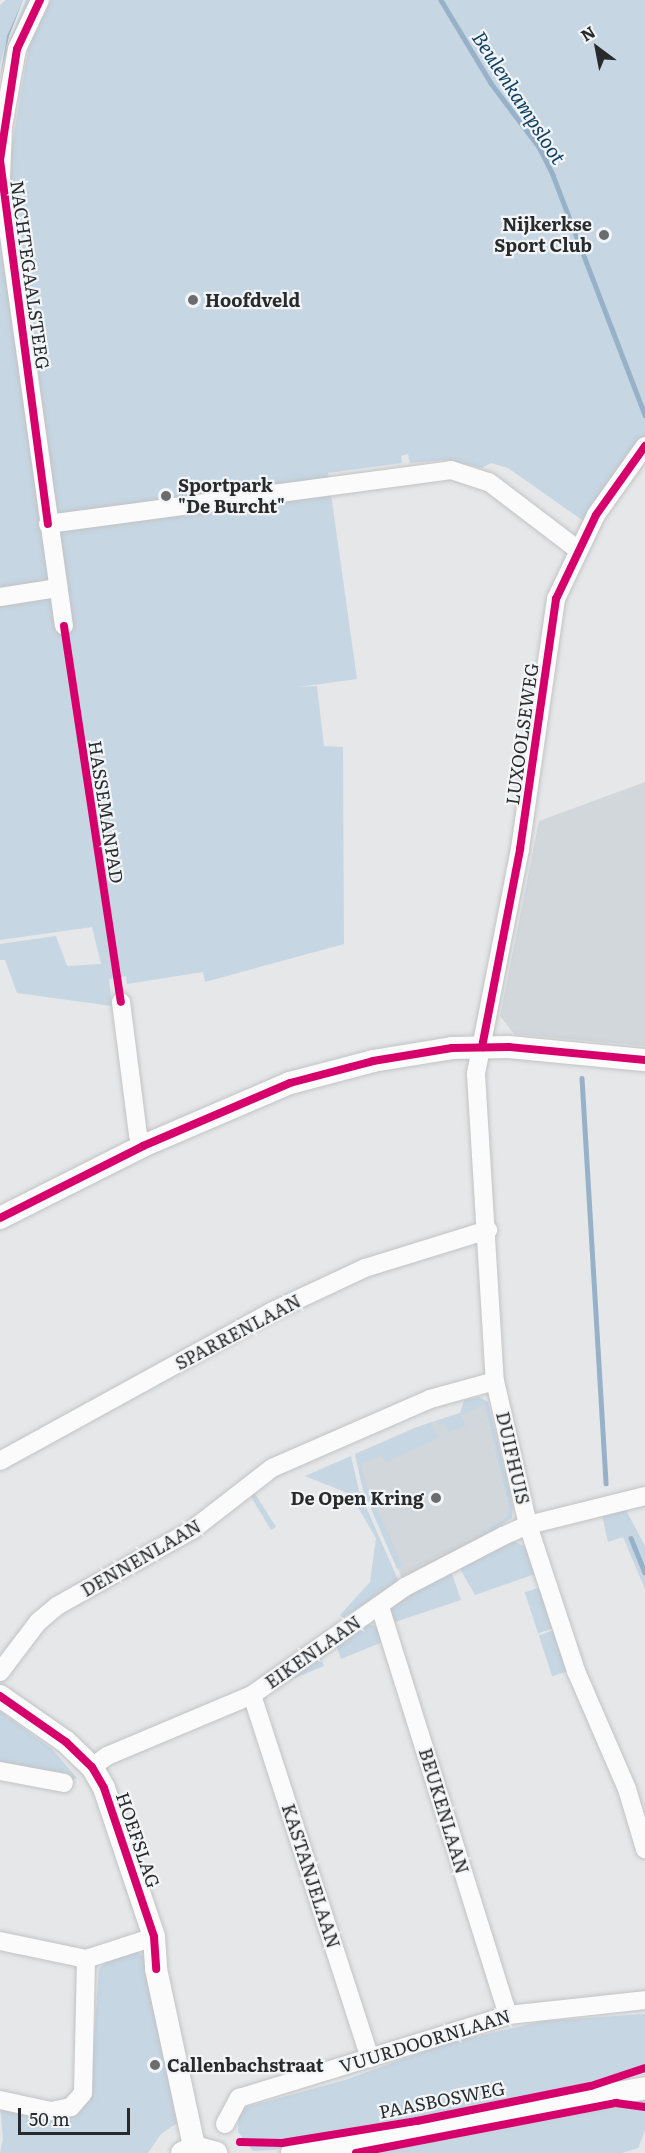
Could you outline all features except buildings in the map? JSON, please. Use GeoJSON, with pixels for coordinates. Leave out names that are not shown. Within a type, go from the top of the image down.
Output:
{"type":"FeatureCollection","features":[{"type":"Feature","properties":{"kind":"street","name":"NACHTEGAALSTEEG"},"geometry":{"type":"LineString","coordinates":[[40,0],[17,49],[0,160],[48,524]]}},
{"type":"Feature","properties":{"kind":"street","name":"LUXOOLSEWEG"},"geometry":{"type":"LineString","coordinates":[[482,1047],[520,849],[556,599],[577,549],[645,446]]}},
{"type":"Feature","properties":{"kind":"street"},"geometry":{"type":"LineString","coordinates":[[64,626],[48,524],[451,470],[489,482],[577,549]]}},
{"type":"Feature","properties":{"kind":"street"},"geometry":{"type":"LineString","coordinates":[[0,597],[58,588]]}},
{"type":"Feature","properties":{"kind":"street"},"geometry":{"type":"LineString","coordinates":[[122,1002],[138,1135],[143,1146]]}},
{"type":"Feature","properties":{"kind":"street"},"geometry":{"type":"LineString","coordinates":[[0,1218],[143,1146],[290,1083],[394,1057],[482,1047],[645,1060]]}},
{"type":"Feature","properties":{"kind":"street","name":"DUIFHUIS"},"geometry":{"type":"LineString","coordinates":[[482,1047],[476,1074],[488,1230],[495,1381],[528,1525],[576,1671],[627,1790],[645,1849]]}},
{"type":"Feature","properties":{"kind":"street","name":"SPARRENLAAN"},"geometry":{"type":"LineString","coordinates":[[0,1461],[271,1312],[365,1268],[488,1230]]}},
{"type":"Feature","properties":{"kind":"street","name":"DENNENLAAN"},"geometry":{"type":"LineString","coordinates":[[0,1672],[38,1622],[57,1606],[192,1530],[272,1468],[430,1399],[495,1381]]}},
{"type":"Feature","properties":{"kind":"street","name":"EIKENLAAN"},"geometry":{"type":"LineString","coordinates":[[92,1767],[108,1756],[252,1695],[351,1622],[380,1607],[405,1587],[528,1525],[645,1496]]}},
{"type":"Feature","properties":{"kind":"street","name":"BEUKENLAAN"},"geometry":{"type":"LineString","coordinates":[[380,1607],[508,2015]]}},
{"type":"Feature","properties":{"kind":"street","name":"KASTANJELAAN"},"geometry":{"type":"LineString","coordinates":[[252,1695],[370,2058]]}},
{"type":"Feature","properties":{"kind":"street","name":"HOEFSLAG"},"geometry":{"type":"LineString","coordinates":[[0,1696],[66,1742],[92,1767],[114,1814],[154,1937],[156,1969],[188,2150]]}},
{"type":"Feature","properties":{"kind":"street"},"geometry":{"type":"LineString","coordinates":[[0,1771],[64,1783]]}},
{"type":"Feature","properties":{"kind":"street"},"geometry":{"type":"LineString","coordinates":[[0,1941],[86,1959],[154,1937]]}},
{"type":"Feature","properties":{"kind":"street"},"geometry":{"type":"LineString","coordinates":[[0,2100],[51,2110],[71,2107],[83,2093],[86,1959]]}},
{"type":"Feature","properties":{"kind":"street","name":"VUURDOORNLAAN"},"geometry":{"type":"LineString","coordinates":[[225,2124],[239,2098],[508,2015],[645,2000]]}},
{"type":"Feature","properties":{"kind":"street","name":"PAASBOSWEG"},"geometry":{"type":"LineString","coordinates":[[292,2153],[645,2088]]}},
{"type":"Feature","properties":{"kind":"street"},"geometry":{"type":"LineString","coordinates":[[188,2150],[216,2153]]}},
{"type":"Feature","properties":{"kind":"shaded area"},"geometry":{"type":"Polygon","coordinates":[[[6,0],[23,0],[7,36],[0,66],[0,5],[6,0]]]}},
{"type":"Feature","properties":{"kind":"shaded area"},"geometry":{"type":"Polygon","coordinates":[[[26,0],[33,0],[0,110],[5,52],[26,0]]]}},
{"type":"Feature","properties":{"kind":"shaded area","name":"Sportpark \"De Burcht\""},"geometry":{"type":"Polygon","coordinates":[[[51,0],[645,0],[645,444],[585,522],[508,468],[491,463],[482,468],[448,460],[410,463],[408,454],[401,456],[402,463],[328,473],[357,679],[298,687],[317,686],[324,746],[343,747],[344,944],[205,982],[203,972],[127,984],[126,976],[109,979],[112,1006],[17,993],[5,960],[0,960],[0,944],[56,936],[67,966],[101,964],[92,927],[0,940],[0,151],[11,152],[29,45],[51,0]]]}},
{"type":"Feature","properties":{"kind":"shaded area"},"geometry":{"type":"Polygon","coordinates":[[[645,782],[645,1046],[514,1034],[500,1016],[539,821],[645,782]]]}},
{"type":"Feature","properties":{"kind":"shaded area"},"geometry":{"type":"Polygon","coordinates":[[[479,1397],[488,1402],[513,1505],[512,1518],[491,1532],[488,1527],[504,1519],[509,1509],[484,1405],[461,1415],[466,1425],[448,1433],[444,1423],[438,1425],[436,1421],[460,1413],[464,1400],[479,1397]]]}},
{"type":"Feature","properties":{"kind":"shaded area","name":"De Open Kring"},"geometry":{"type":"Polygon","coordinates":[[[484,1405],[509,1509],[504,1519],[488,1527],[491,1532],[402,1578],[363,1490],[355,1454],[414,1428],[484,1405]]]}},
{"type":"Feature","properties":{"kind":"shaded area"},"geometry":{"type":"Polygon","coordinates":[[[431,1422],[439,1438],[386,1462],[382,1455],[361,1464],[366,1484],[403,1566],[397,1569],[363,1490],[355,1454],[431,1422]]]}},
{"type":"Feature","properties":{"kind":"shaded area"},"geometry":{"type":"Polygon","coordinates":[[[351,1456],[359,1491],[399,1582],[342,1618],[340,1615],[370,1582],[376,1538],[350,1494],[305,1476],[351,1456]]]}},
{"type":"Feature","properties":{"kind":"shaded area"},"geometry":{"type":"Polygon","coordinates":[[[254,1492],[276,1527],[271,1530],[250,1495],[254,1492]]]}},
{"type":"Feature","properties":{"kind":"shaded area"},"geometry":{"type":"Polygon","coordinates":[[[626,1510],[645,1546],[645,1589],[623,1537],[608,1542],[602,1515],[626,1510]]]}},
{"type":"Feature","properties":{"kind":"shaded area"},"geometry":{"type":"Polygon","coordinates":[[[514,1541],[527,1548],[535,1574],[475,1595],[459,1567],[514,1541]]]}},
{"type":"Feature","properties":{"kind":"shaded area"},"geometry":{"type":"Polygon","coordinates":[[[451,1571],[461,1600],[392,1623],[390,1611],[397,1601],[451,1571]]]}},
{"type":"Feature","properties":{"kind":"shaded area"},"geometry":{"type":"Polygon","coordinates":[[[541,1587],[554,1628],[538,1633],[525,1592],[541,1587]]]}},
{"type":"Feature","properties":{"kind":"shaded area"},"geometry":{"type":"Polygon","coordinates":[[[363,1623],[377,1626],[385,1641],[341,1659],[335,1642],[363,1623]]]}},
{"type":"Feature","properties":{"kind":"shaded area"},"geometry":{"type":"Polygon","coordinates":[[[555,1630],[568,1671],[552,1676],[539,1635],[555,1630]]]}},
{"type":"Feature","properties":{"kind":"shaded area"},"geometry":{"type":"Polygon","coordinates":[[[319,1653],[324,1666],[278,1685],[319,1653]]]}},
{"type":"Feature","properties":{"kind":"shaded area"},"geometry":{"type":"Polygon","coordinates":[[[0,1711],[52,1749],[77,1778],[68,1781],[68,1774],[0,1763],[0,1711]]]}},
{"type":"Feature","properties":{"kind":"shaded area"},"geometry":{"type":"Polygon","coordinates":[[[137,1952],[145,1957],[177,2123],[161,2134],[148,2153],[0,2153],[3,2139],[0,2105],[73,2112],[84,2106],[90,2095],[99,1969],[108,1959],[137,1952]]]}},
{"type":"Feature","properties":{"kind":"shaded area"},"geometry":{"type":"Polygon","coordinates":[[[645,2014],[645,2067],[610,2080],[553,2096],[273,2150],[253,2151],[238,2132],[239,2109],[345,2080],[445,2044],[543,2021],[645,2014]]]}},
{"type":"Feature","properties":{"kind":"shaded area"},"geometry":{"type":"Polygon","coordinates":[[[645,2100],[645,2131],[638,2148],[622,2153],[377,2153],[645,2100]]]}},
{"type":"Feature","properties":{"kind":"water"},"geometry":{"type":"Polygon","coordinates":[[[23,0],[9,36],[0,79],[7,36],[23,0]]]}},
{"type":"Feature","properties":{"kind":"waterway","name":"Beulenkampsloot"},"geometry":{"type":"LineString","coordinates":[[441,0],[491,83],[539,147],[553,175],[645,415]]}},
{"type":"Feature","properties":{"kind":"waterway"},"geometry":{"type":"LineString","coordinates":[[582,1078],[606,1483]]}},
{"type":"Feature","properties":{"kind":"waterway"},"geometry":{"type":"LineString","coordinates":[[631,1538],[645,1572]]}},
{"type":"Feature","properties":{"kind":"cycle path"},"geometry":{"type":"LineString","coordinates":[[40,0],[17,49],[0,160],[48,524]]}},
{"type":"Feature","properties":{"kind":"cycle path"},"geometry":{"type":"LineString","coordinates":[[482,1047],[520,849],[556,599],[596,515],[645,446]]}},
{"type":"Feature","properties":{"kind":"cycle path","name":"HASSEMANPAD"},"geometry":{"type":"LineString","coordinates":[[64,626],[121,1002]]}},
{"type":"Feature","properties":{"kind":"cycle path"},"geometry":{"type":"LineString","coordinates":[[0,1218],[143,1146],[290,1083],[373,1061],[452,1048],[509,1047],[645,1060]]}},
{"type":"Feature","properties":{"kind":"cycle path"},"geometry":{"type":"LineString","coordinates":[[0,1696],[66,1742],[92,1767],[104,1788],[154,1937],[156,1969]]}},
{"type":"Feature","properties":{"kind":"cycle path"},"geometry":{"type":"LineString","coordinates":[[240,2142],[282,2143],[417,2121],[591,2086],[645,2068]]}},
{"type":"Feature","properties":{"kind":"cycle path"},"geometry":{"type":"LineString","coordinates":[[356,2153],[616,2103],[645,2107]]}},
{"type":"Feature","properties":{"kind":"place","name":"Nijkerkse Sport Club"},"geometry":{"type":"Point","coordinates":[604,235]}},
{"type":"Feature","properties":{"kind":"place","name":"Hoofdveld"},"geometry":{"type":"Point","coordinates":[193,300]}},
{"type":"Feature","properties":{"kind":"place","name":"Sportpark \"De Burcht\""},"geometry":{"type":"Point","coordinates":[166,496]}},
{"type":"Feature","properties":{"kind":"place","name":"De Open Kring"},"geometry":{"type":"Point","coordinates":[436,1498]}},
{"type":"Feature","properties":{"kind":"place","name":"Callenbachstraat"},"geometry":{"type":"Point","coordinates":[155,2065]}}]}
